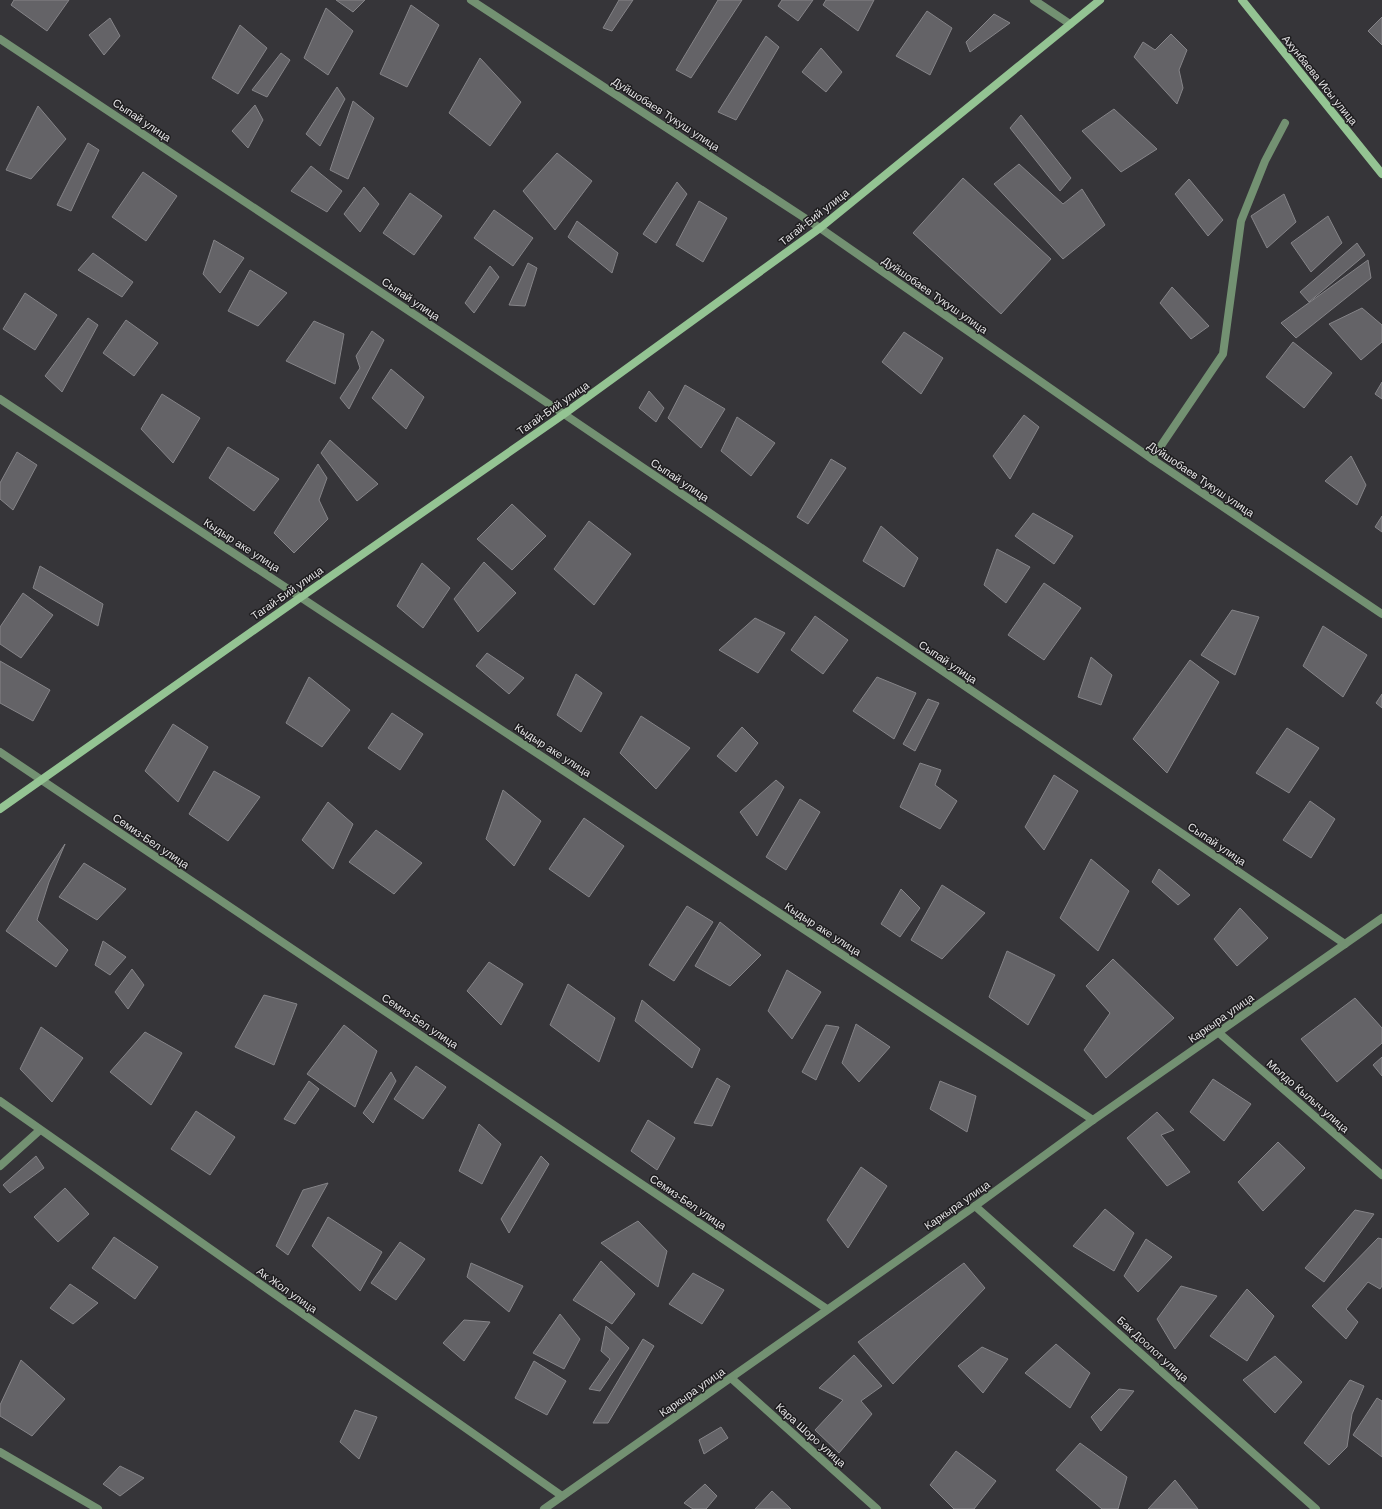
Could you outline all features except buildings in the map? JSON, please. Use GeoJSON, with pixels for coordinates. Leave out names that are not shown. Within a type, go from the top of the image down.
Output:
{"type":"FeatureCollection","features":[{"type":"Feature","properties":{"kind":"street","name":"Дуйшобаев Тукуш улица"},"geometry":{"type":"LineString","coordinates":[[471,0],[820,228],[1152,459],[1382,614]]}},
{"type":"Feature","properties":{"kind":"street"},"geometry":{"type":"LineString","coordinates":[[1034,0],[1070,24]]}},
{"type":"Feature","properties":{"kind":"street","name":"Тагай-Бий улица"},"geometry":{"type":"LineString","coordinates":[[0,809],[40,779],[564,414],[820,228],[1100,0]]}},
{"type":"Feature","properties":{"kind":"street","name":"Ахунбаева Исы улица"},"geometry":{"type":"LineString","coordinates":[[1242,0],[1382,174]]}},
{"type":"Feature","properties":{"kind":"street","name":"Сыпай улица"},"geometry":{"type":"LineString","coordinates":[[0,39],[564,414],[1345,944]]}},
{"type":"Feature","properties":{"kind":"street"},"geometry":{"type":"LineString","coordinates":[[1152,459],[1223,354],[1241,221],[1265,160],[1285,123]]}},
{"type":"Feature","properties":{"kind":"street","name":"Кыдыр аке улица"},"geometry":{"type":"LineString","coordinates":[[0,399],[1093,1120]]}},
{"type":"Feature","properties":{"kind":"street","name":"Семиз-Бел улица"},"geometry":{"type":"LineString","coordinates":[[0,752],[827,1309]]}},
{"type":"Feature","properties":{"kind":"street","name":"Каркыра улица"},"geometry":{"type":"LineString","coordinates":[[544,1509],[975,1206],[1093,1120],[1382,918]]}},
{"type":"Feature","properties":{"kind":"street","name":"Молдо Кылыч улица"},"geometry":{"type":"LineString","coordinates":[[1219,1032],[1382,1176]]}},
{"type":"Feature","properties":{"kind":"street","name":"Ак Жол улица"},"geometry":{"type":"LineString","coordinates":[[0,1101],[562,1496]]}},
{"type":"Feature","properties":{"kind":"street"},"geometry":{"type":"LineString","coordinates":[[0,1166],[40,1130]]}},
{"type":"Feature","properties":{"kind":"street","name":"Бак Доолот улица"},"geometry":{"type":"LineString","coordinates":[[975,1206],[1316,1509]]}},
{"type":"Feature","properties":{"kind":"street","name":"Кара Шоро улица"},"geometry":{"type":"LineString","coordinates":[[731,1378],[877,1509]]}},
{"type":"Feature","properties":{"kind":"street"},"geometry":{"type":"LineString","coordinates":[[0,1452],[98,1509]]}}]}
